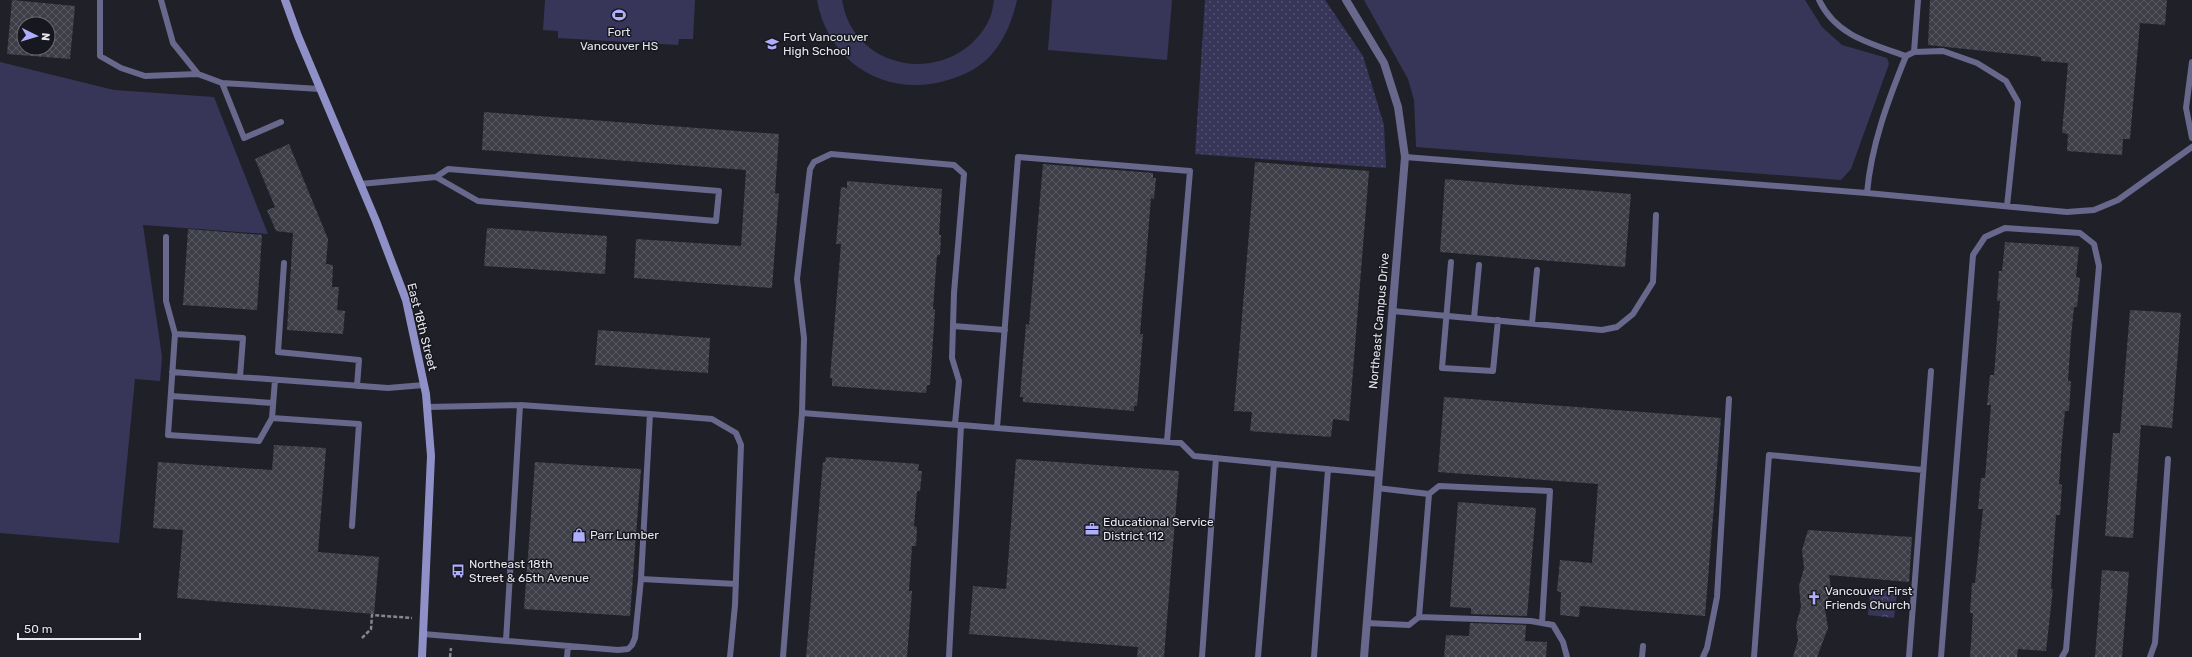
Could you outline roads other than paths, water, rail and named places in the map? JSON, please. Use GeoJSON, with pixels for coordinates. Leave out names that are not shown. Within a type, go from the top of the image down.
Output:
{"type":"FeatureCollection","features":[{"type":"Feature","properties":{"kind":"street","name":"East 18th Street"},"geometry":{"type":"LineString","coordinates":[[285,0],[406,300],[424,385],[428,407],[431,456],[422,657]]}},
{"type":"Feature","properties":{"kind":"street","name":"Northeast Campus Drive"},"geometry":{"type":"LineString","coordinates":[[1346,0],[1384,63],[1398,106],[1404,157],[1364,657]]}},
{"type":"Feature","properties":{"kind":"lane"},"geometry":{"type":"LineString","coordinates":[[100,0],[100,56],[121,68],[145,76],[198,74],[222,83],[320,89]]}},
{"type":"Feature","properties":{"kind":"lane"},"geometry":{"type":"LineString","coordinates":[[161,0],[173,43],[198,74]]}},
{"type":"Feature","properties":{"kind":"lane"},"geometry":{"type":"LineString","coordinates":[[1819,0],[1824,11],[1840,29],[1906,56]]}},
{"type":"Feature","properties":{"kind":"lane"},"geometry":{"type":"LineString","coordinates":[[1914,52],[1918,0]]}},
{"type":"Feature","properties":{"kind":"lane"},"geometry":{"type":"LineString","coordinates":[[1867,193],[1874,146],[1879,136],[1896,81],[1906,56],[1914,52],[1943,51],[1977,63],[2006,81],[2018,102],[2007,206]]}},
{"type":"Feature","properties":{"kind":"lane"},"geometry":{"type":"LineString","coordinates":[[2192,62],[2186,108],[2192,138]]}},
{"type":"Feature","properties":{"kind":"lane"},"geometry":{"type":"LineString","coordinates":[[222,83],[244,138],[281,122]]}},
{"type":"Feature","properties":{"kind":"lane"},"geometry":{"type":"LineString","coordinates":[[1404,157],[1867,193],[2067,212],[2094,210],[2118,200],[2192,147]]}},
{"type":"Feature","properties":{"kind":"lane"},"geometry":{"type":"LineString","coordinates":[[783,657],[802,413],[804,338],[797,279],[810,169],[814,162],[831,154],[950,164],[954,165],[964,174],[954,293],[952,358],[960,381],[949,657]]}},
{"type":"Feature","properties":{"kind":"lane"},"geometry":{"type":"LineString","coordinates":[[997,428],[1018,157],[1190,170],[1167,441]]}},
{"type":"Feature","properties":{"kind":"lane"},"geometry":{"type":"LineString","coordinates":[[360,184],[436,176],[448,169],[719,191],[716,220],[478,201],[436,176]]}},
{"type":"Feature","properties":{"kind":"lane"},"geometry":{"type":"LineString","coordinates":[[1392,311],[1602,330],[1617,327],[1633,314],[1653,282],[1656,215]]}},
{"type":"Feature","properties":{"kind":"lane"},"geometry":{"type":"LineString","coordinates":[[1941,657],[1973,255],[1985,237],[2005,228],[2080,233],[2094,244],[2099,266],[2066,650],[2062,657]]}},
{"type":"Feature","properties":{"kind":"lane"},"geometry":{"type":"LineString","coordinates":[[166,237],[166,301],[175,334],[168,435],[259,441],[272,418],[275,380]]}},
{"type":"Feature","properties":{"kind":"lane"},"geometry":{"type":"LineString","coordinates":[[1451,262],[1442,368],[1493,371],[1498,320]]}},
{"type":"Feature","properties":{"kind":"lane"},"geometry":{"type":"LineString","coordinates":[[284,263],[278,352],[359,360],[357,386]]}},
{"type":"Feature","properties":{"kind":"lane"},"geometry":{"type":"LineString","coordinates":[[1474,318],[1479,265]]}},
{"type":"Feature","properties":{"kind":"lane"},"geometry":{"type":"LineString","coordinates":[[1532,323],[1537,270]]}},
{"type":"Feature","properties":{"kind":"lane"},"geometry":{"type":"LineString","coordinates":[[953,326],[1005,330]]}},
{"type":"Feature","properties":{"kind":"lane"},"geometry":{"type":"LineString","coordinates":[[175,334],[243,338],[240,377]]}},
{"type":"Feature","properties":{"kind":"lane"},"geometry":{"type":"LineString","coordinates":[[1909,657],[1931,371]]}},
{"type":"Feature","properties":{"kind":"lane"},"geometry":{"type":"LineString","coordinates":[[172,372],[388,388],[424,385]]}},
{"type":"Feature","properties":{"kind":"lane"},"geometry":{"type":"LineString","coordinates":[[171,396],[273,403]]}},
{"type":"Feature","properties":{"kind":"lane"},"geometry":{"type":"LineString","coordinates":[[1703,657],[1707,648],[1717,597],[1729,399]]}},
{"type":"Feature","properties":{"kind":"lane"},"geometry":{"type":"LineString","coordinates":[[428,407],[520,405],[712,419],[736,433],[741,445],[741,466],[736,584],[730,657]]}},
{"type":"Feature","properties":{"kind":"lane"},"geometry":{"type":"LineString","coordinates":[[506,641],[520,405]]}},
{"type":"Feature","properties":{"kind":"lane"},"geometry":{"type":"LineString","coordinates":[[802,413],[1167,441],[1181,443],[1194,456],[1378,474]]}},
{"type":"Feature","properties":{"kind":"lane"},"geometry":{"type":"LineString","coordinates":[[424,634],[618,650],[628,648],[632,645],[635,638],[641,579],[650,414]]}},
{"type":"Feature","properties":{"kind":"lane"},"geometry":{"type":"LineString","coordinates":[[272,418],[359,424],[352,526]]}},
{"type":"Feature","properties":{"kind":"lane"},"geometry":{"type":"LineString","coordinates":[[1754,657],[1769,456],[1924,470]]}},
{"type":"Feature","properties":{"kind":"lane"},"geometry":{"type":"LineString","coordinates":[[1202,657],[1216,458]]}},
{"type":"Feature","properties":{"kind":"lane"},"geometry":{"type":"LineString","coordinates":[[2150,657],[2155,644],[2168,459]]}},
{"type":"Feature","properties":{"kind":"lane"},"geometry":{"type":"LineString","coordinates":[[1258,657],[1274,464]]}},
{"type":"Feature","properties":{"kind":"lane"},"geometry":{"type":"LineString","coordinates":[[1314,657],[1328,469]]}},
{"type":"Feature","properties":{"kind":"lane"},"geometry":{"type":"LineString","coordinates":[[1378,488],[1429,494],[1439,486],[1550,491],[1542,623]]}},
{"type":"Feature","properties":{"kind":"lane"},"geometry":{"type":"LineString","coordinates":[[1419,617],[1429,494]]}},
{"type":"Feature","properties":{"kind":"lane"},"geometry":{"type":"LineString","coordinates":[[641,579],[736,584]]}},
{"type":"Feature","properties":{"kind":"lane"},"geometry":{"type":"LineString","coordinates":[[1366,623],[1409,625],[1419,617],[1542,623],[1553,625],[1564,642],[1567,657]]}},
{"type":"Feature","properties":{"kind":"lane"},"geometry":{"type":"LineString","coordinates":[[567,657],[568,646]]}},
{"type":"Feature","properties":{"kind":"lane"},"geometry":{"type":"LineString","coordinates":[[1642,657],[1643,646]]}},
{"type":"Feature","properties":{"kind":"place","name":"Fort Vancouver HS"},"geometry":{"type":"Point","coordinates":[619,15]}},
{"type":"Feature","properties":{"kind":"place","name":"Fort Vancouver High School"},"geometry":{"type":"Point","coordinates":[772,44]}},
{"type":"Feature","properties":{"kind":"place","name":"Educational Service District 112"},"geometry":{"type":"Point","coordinates":[1092,529]}},
{"type":"Feature","properties":{"kind":"place","name":"Parr Lumber"},"geometry":{"type":"Point","coordinates":[579,535]}},
{"type":"Feature","properties":{"kind":"place","name":"Northeast 18th Street & 65th Avenue"},"geometry":{"type":"Point","coordinates":[458,571]}},
{"type":"Feature","properties":{"kind":"place","name":"Vancouver First Friends Church"},"geometry":{"type":"Point","coordinates":[1814,598]}}]}
